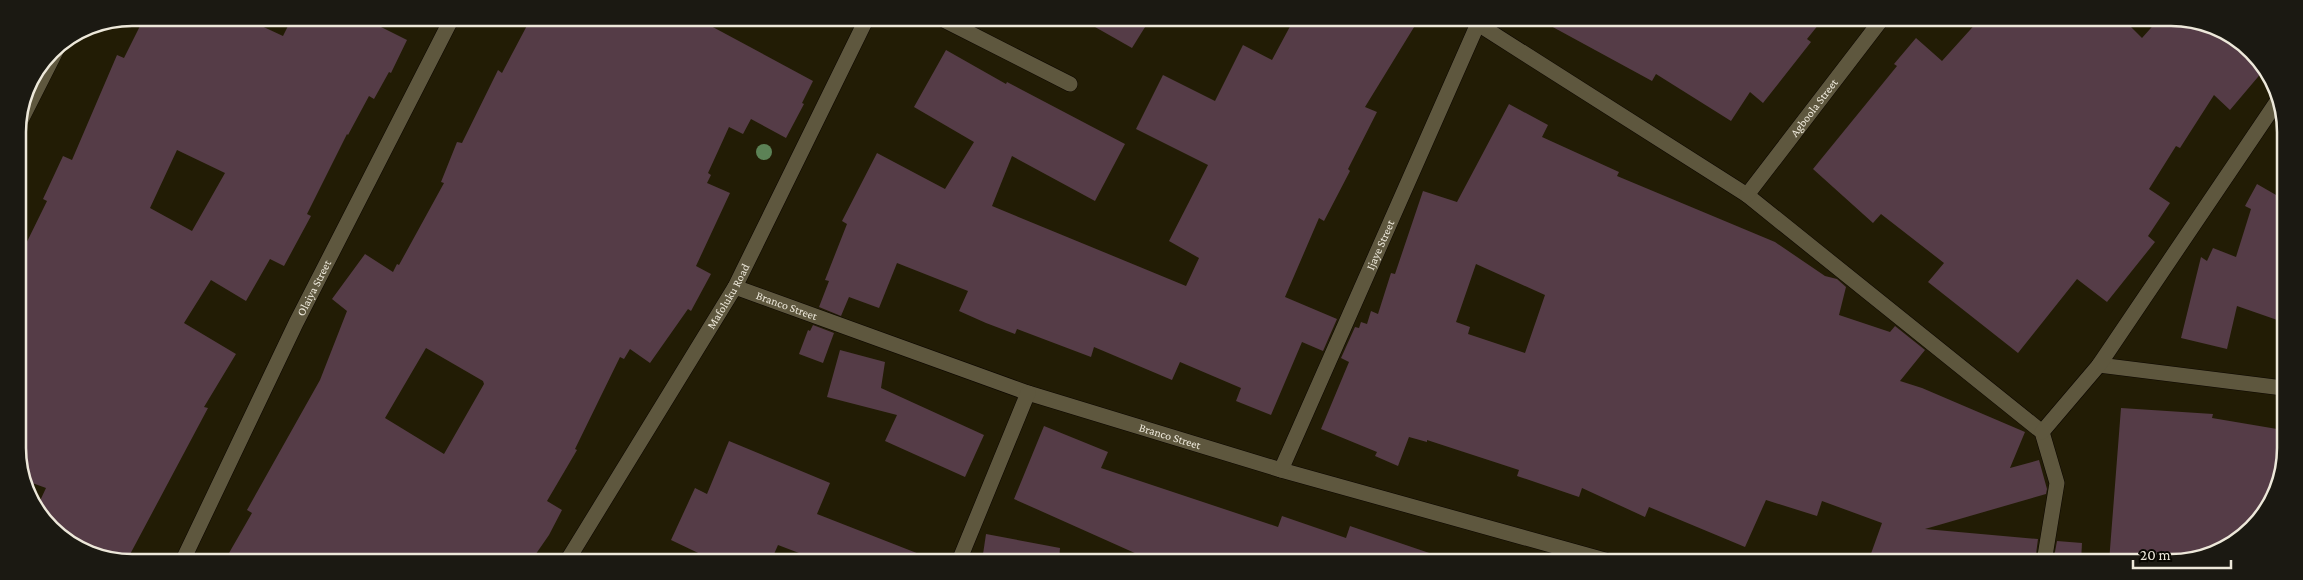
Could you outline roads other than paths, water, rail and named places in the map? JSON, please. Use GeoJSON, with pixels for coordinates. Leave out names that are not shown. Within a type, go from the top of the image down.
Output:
{"type":"FeatureCollection","features":[{"type":"Feature","properties":{"kind":"street","name":"Olaiya Street"},"geometry":{"type":"LineString","coordinates":[[186,554],[296,323],[448,26]]}},
{"type":"Feature","properties":{"kind":"street","name":"Mafoluku Road"},"geometry":{"type":"LineString","coordinates":[[571,554],[735,287],[863,26]]}},
{"type":"Feature","properties":{"kind":"street"},"geometry":{"type":"LineString","coordinates":[[956,26],[1070,84]]}},
{"type":"Feature","properties":{"kind":"street","name":"Ijaye Street"},"geometry":{"type":"LineString","coordinates":[[1281,470],[1477,26]]}},
{"type":"Feature","properties":{"kind":"street"},"geometry":{"type":"LineString","coordinates":[[1485,26],[1747,195],[2042,432],[2057,483],[2045,554]]}},
{"type":"Feature","properties":{"kind":"street","name":"Agboola Street"},"geometry":{"type":"LineString","coordinates":[[1747,195],[1877,26]]}},
{"type":"Feature","properties":{"kind":"street"},"geometry":{"type":"LineString","coordinates":[[31,100],[46,70]]}},
{"type":"Feature","properties":{"kind":"street"},"geometry":{"type":"LineString","coordinates":[[2042,432],[2099,365],[2274,106]]}},
{"type":"Feature","properties":{"kind":"street","name":"Branco Street"},"geometry":{"type":"LineString","coordinates":[[735,287],[1028,393],[1281,470],[1583,554]]}},
{"type":"Feature","properties":{"kind":"street"},"geometry":{"type":"LineString","coordinates":[[2099,365],[2277,387]]}},
{"type":"Feature","properties":{"kind":"street"},"geometry":{"type":"LineString","coordinates":[[962,554],[1028,393]]}}]}
